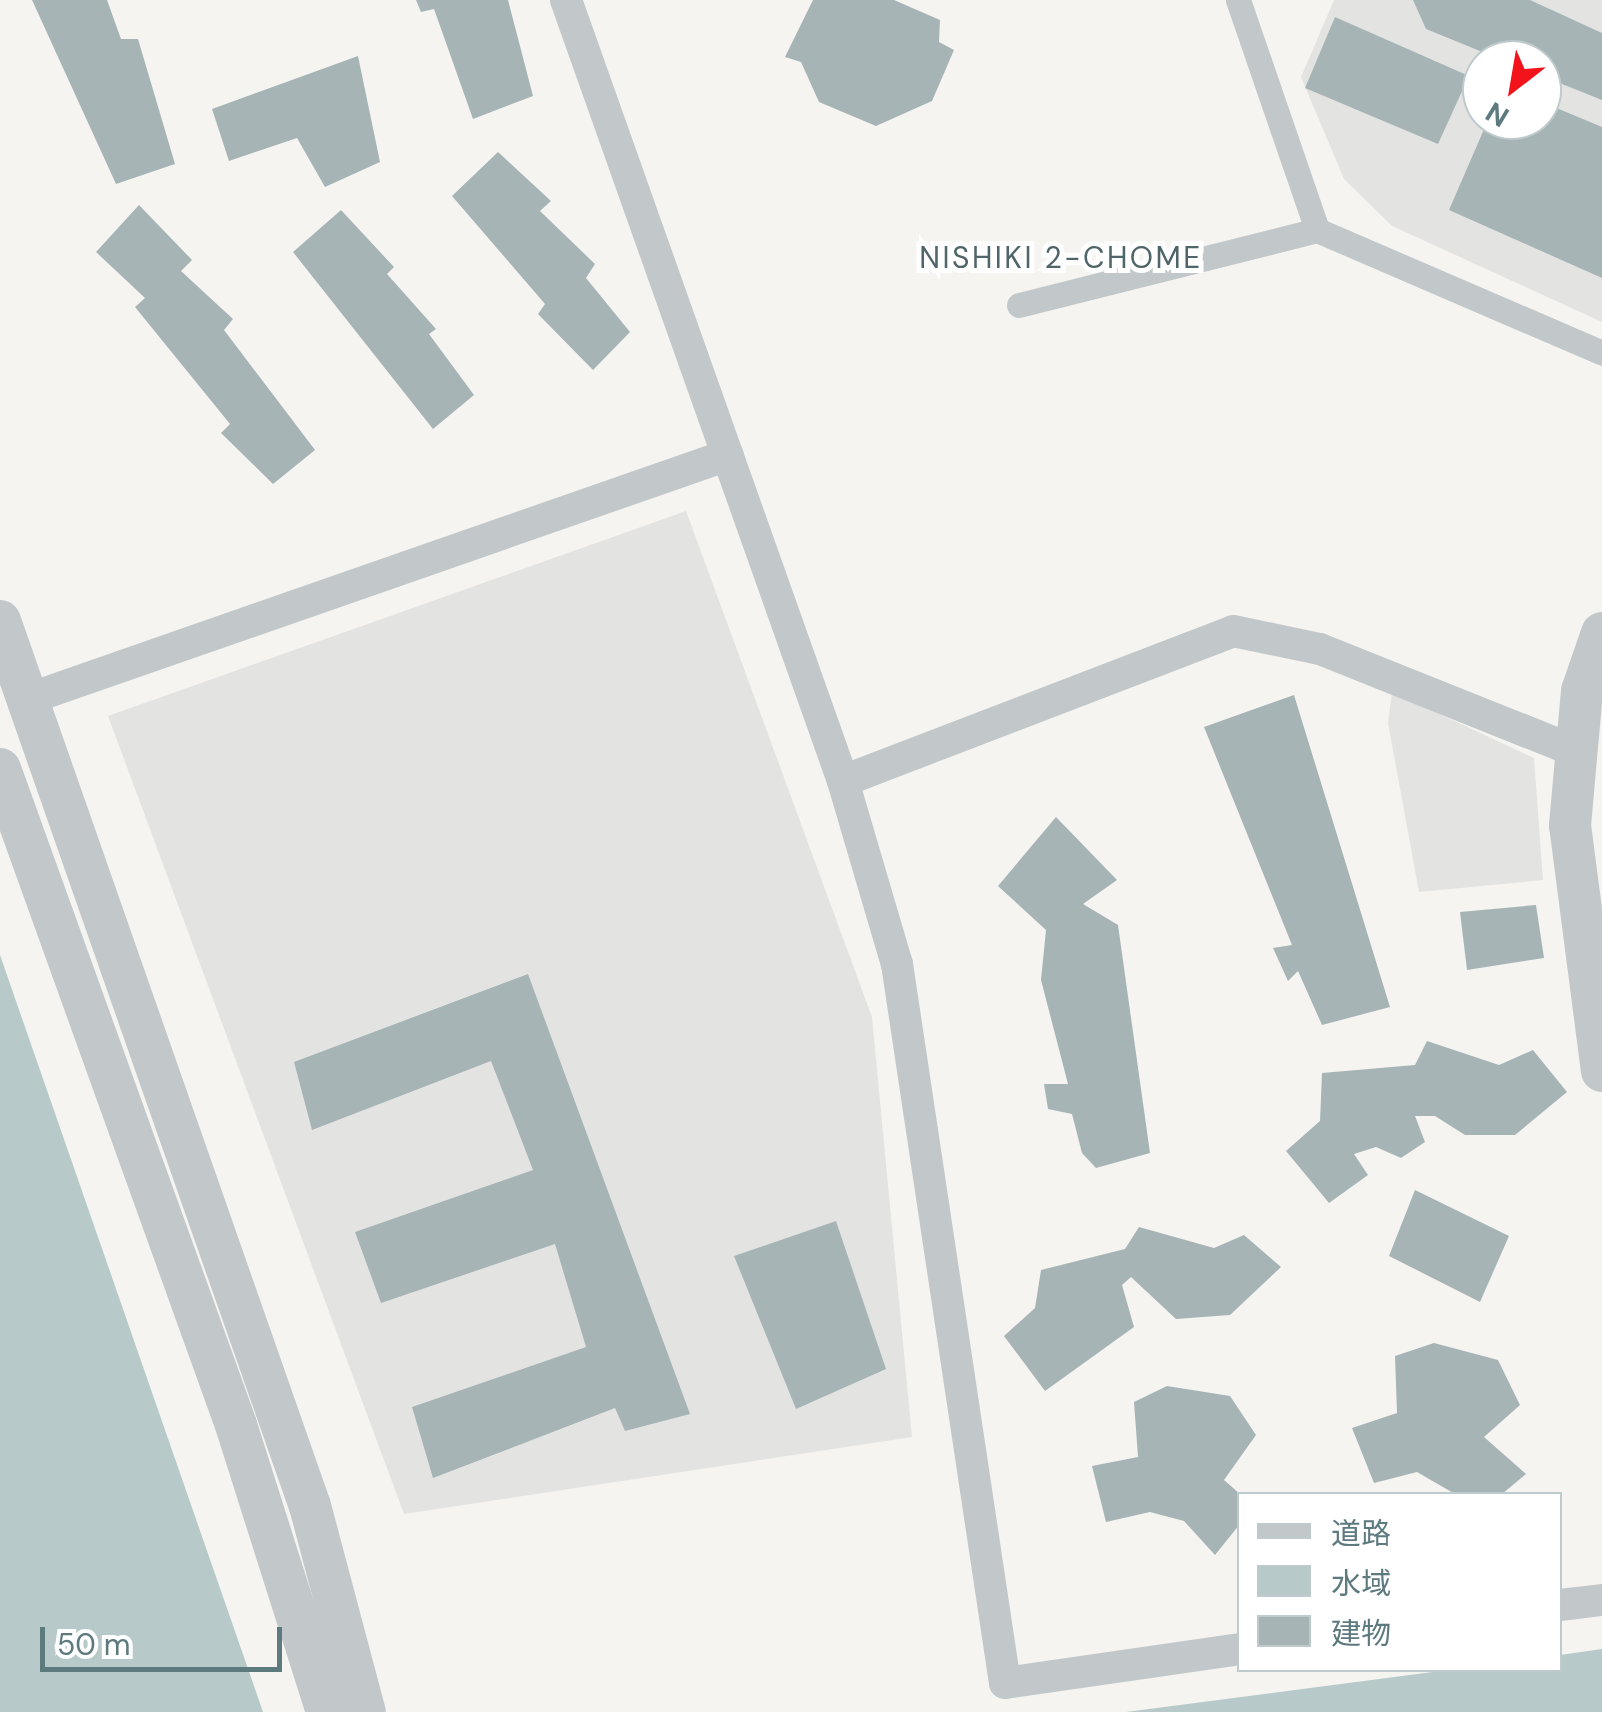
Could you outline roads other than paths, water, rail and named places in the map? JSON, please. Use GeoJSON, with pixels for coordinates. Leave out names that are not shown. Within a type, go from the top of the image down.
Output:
{"type":"FeatureCollection","features":[{"type":"Feature","properties":{"kind":"street"},"geometry":{"type":"LineString","coordinates":[[566,0],[844,781],[897,964],[1005,1683],[1237,1649]]}},
{"type":"Feature","properties":{"kind":"street"},"geometry":{"type":"LineString","coordinates":[[1238,0],[1317,230]]}},
{"type":"Feature","properties":{"kind":"street"},"geometry":{"type":"LineString","coordinates":[[1019,305],[1317,230],[1602,353]]}},
{"type":"Feature","properties":{"kind":"street"},"geometry":{"type":"LineString","coordinates":[[28,699],[728,455]]}},
{"type":"Feature","properties":{"kind":"street"},"geometry":{"type":"LineString","coordinates":[[0,621],[310,1506],[365,1712]]}},
{"type":"Feature","properties":{"kind":"street"},"geometry":{"type":"LineString","coordinates":[[844,781],[1233,632],[1320,649],[1573,750]]}},
{"type":"Feature","properties":{"kind":"street"},"geometry":{"type":"LineString","coordinates":[[1602,633],[1573,750],[1570,825],[1593,945],[1602,1071]]}},
{"type":"Feature","properties":{"kind":"street"},"geometry":{"type":"LineString","coordinates":[[0,770],[236,1425],[327,1712]]}},
{"type":"Feature","properties":{"kind":"street"},"geometry":{"type":"LineString","coordinates":[[1562,1605],[1602,1600]]}},
{"type":"Feature","properties":{"kind":"water"},"geometry":{"type":"Polygon","coordinates":[[[0,955],[263,1712],[0,1712],[0,955]]]}},
{"type":"Feature","properties":{"kind":"water"},"geometry":{"type":"Polygon","coordinates":[[[1602,1649],[1602,1712],[1126,1712],[1433,1672],[1562,1672],[1562,1655],[1602,1649]]]}},
{"type":"Feature","properties":{"kind":"district","name":"NISHIKI 2-CHOME"},"geometry":{"type":"Point","coordinates":[1061,258]}}]}
